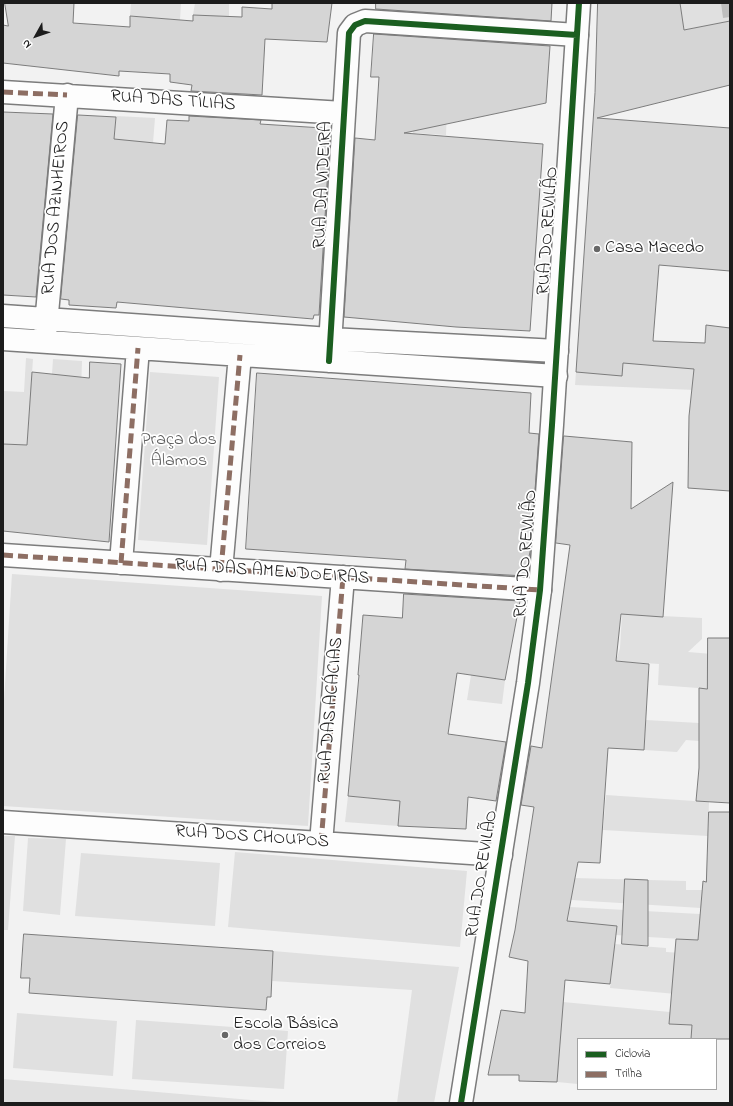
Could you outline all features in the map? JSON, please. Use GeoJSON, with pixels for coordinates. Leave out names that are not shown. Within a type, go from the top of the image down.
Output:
{"type":"FeatureCollection","features":[{"type":"Feature","properties":{"kind":"street","name":"RUA DO REVILÃO"},"geometry":{"type":"LineString","coordinates":[[461,1103],[528,683],[540,590],[556,376],[579,3]]}},
{"type":"Feature","properties":{"kind":"street","name":"RUA DA VIDEIRA"},"geometry":{"type":"LineString","coordinates":[[329,361],[349,33],[355,25],[365,21],[577,35]]}},
{"type":"Feature","properties":{"kind":"street","name":"RUA DAS TÍLIAS"},"geometry":{"type":"LineString","coordinates":[[3,92],[343,113]]}},
{"type":"Feature","properties":{"kind":"street","name":"RUA DOS AZINHEIROS"},"geometry":{"type":"LineString","coordinates":[[44,342],[67,95]]}},
{"type":"Feature","properties":{"kind":"street"},"geometry":{"type":"LineString","coordinates":[[3,316],[330,339],[557,351]]}},
{"type":"Feature","properties":{"kind":"street"},"geometry":{"type":"LineString","coordinates":[[3,339],[556,376]]}},
{"type":"Feature","properties":{"kind":"street"},"geometry":{"type":"LineString","coordinates":[[121,563],[138,348]]}},
{"type":"Feature","properties":{"kind":"street"},"geometry":{"type":"LineString","coordinates":[[221,570],[240,355]]}},
{"type":"Feature","properties":{"kind":"street","name":"RUA DAS AMENDOEIRAS"},"geometry":{"type":"LineString","coordinates":[[3,555],[540,590]]}},
{"type":"Feature","properties":{"kind":"street","name":"RUA DAS ACÁCIAS"},"geometry":{"type":"LineString","coordinates":[[321,843],[343,577]]}},
{"type":"Feature","properties":{"kind":"street","name":"RUA DOS CHOUPOS"},"geometry":{"type":"LineString","coordinates":[[3,822],[501,855]]}},
{"type":"Feature","properties":{"kind":"green space"},"geometry":{"type":"Polygon","coordinates":[[[131,3],[181,3],[180,20],[130,16],[131,3]]]}},
{"type":"Feature","properties":{"kind":"green space"},"geometry":{"type":"Polygon","coordinates":[[[195,3],[229,3],[229,17],[193,15],[195,3]]]}},
{"type":"Feature","properties":{"kind":"green space"},"geometry":{"type":"Polygon","coordinates":[[[680,3],[730,3],[730,21],[684,30],[680,3]]]}},
{"type":"Feature","properties":{"kind":"green space"},"geometry":{"type":"Polygon","coordinates":[[[413,100],[447,107],[446,135],[413,133],[413,100]]]}},
{"type":"Feature","properties":{"kind":"green space"},"geometry":{"type":"Polygon","coordinates":[[[116,116],[155,118],[153,143],[142,142],[112,160],[116,116]]]}},
{"type":"Feature","properties":{"kind":"green space"},"geometry":{"type":"Polygon","coordinates":[[[578,346],[722,354],[719,391],[575,385],[578,346]]]}},
{"type":"Feature","properties":{"kind":"green space"},"geometry":{"type":"Polygon","coordinates":[[[26,358],[33,359],[27,445],[3,444],[3,391],[24,392],[26,358]]]}},
{"type":"Feature","properties":{"kind":"green space"},"geometry":{"type":"Polygon","coordinates":[[[53,359],[82,361],[81,390],[51,388],[53,359]]]}},
{"type":"Feature","properties":{"kind":"green space","name":"Praça dos Álamos"},"geometry":{"type":"Polygon","coordinates":[[[150,372],[219,377],[207,545],[138,540],[150,372]]]}},
{"type":"Feature","properties":{"kind":"green space"},"geometry":{"type":"Polygon","coordinates":[[[12,574],[322,596],[308,826],[3,806],[3,715],[12,574]]]}},
{"type":"Feature","properties":{"kind":"green space"},"geometry":{"type":"Polygon","coordinates":[[[622,614],[702,618],[702,639],[688,652],[712,654],[711,689],[658,685],[659,664],[616,661],[620,648],[622,614]]]}},
{"type":"Feature","properties":{"kind":"green space"},"geometry":{"type":"Polygon","coordinates":[[[471,675],[505,680],[502,704],[467,700],[471,675]]]}},
{"type":"Feature","properties":{"kind":"green space"},"geometry":{"type":"Polygon","coordinates":[[[646,720],[699,723],[699,741],[686,740],[677,752],[644,750],[646,720]]]}},
{"type":"Feature","properties":{"kind":"green space"},"geometry":{"type":"Polygon","coordinates":[[[402,784],[398,826],[345,822],[348,796],[375,799],[402,784]]]}},
{"type":"Feature","properties":{"kind":"green space"},"geometry":{"type":"Polygon","coordinates":[[[606,795],[709,802],[708,836],[603,830],[606,795]]]}},
{"type":"Feature","properties":{"kind":"green space"},"geometry":{"type":"Polygon","coordinates":[[[3,836],[15,836],[8,930],[3,930],[3,836]]]}},
{"type":"Feature","properties":{"kind":"green space"},"geometry":{"type":"Polygon","coordinates":[[[28,838],[66,839],[60,915],[23,911],[28,838]]]}},
{"type":"Feature","properties":{"kind":"green space"},"geometry":{"type":"Polygon","coordinates":[[[235,852],[467,871],[460,947],[228,927],[235,852]]]}},
{"type":"Feature","properties":{"kind":"green space"},"geometry":{"type":"Polygon","coordinates":[[[81,853],[220,863],[215,926],[75,916],[81,853]]]}},
{"type":"Feature","properties":{"kind":"green space"},"geometry":{"type":"Polygon","coordinates":[[[574,878],[686,881],[686,890],[702,890],[701,908],[571,900],[574,878]]]}},
{"type":"Feature","properties":{"kind":"green space"},"geometry":{"type":"Polygon","coordinates":[[[570,907],[700,914],[698,940],[615,935],[615,944],[666,948],[666,952],[700,954],[698,996],[610,988],[612,968],[573,965],[568,921],[570,907]]]}},
{"type":"Feature","properties":{"kind":"green space"},"geometry":{"type":"Polygon","coordinates":[[[273,951],[459,967],[434,1103],[397,1103],[412,990],[272,981],[273,951]]]}},
{"type":"Feature","properties":{"kind":"green space"},"geometry":{"type":"Polygon","coordinates":[[[563,1002],[670,1012],[669,1024],[692,1025],[691,1038],[577,1038],[577,1084],[557,1082],[563,1002]]]}},
{"type":"Feature","properties":{"kind":"green space"},"geometry":{"type":"Polygon","coordinates":[[[17,1013],[117,1021],[113,1076],[13,1068],[17,1013]]]}},
{"type":"Feature","properties":{"kind":"green space"},"geometry":{"type":"Polygon","coordinates":[[[136,1020],[288,1031],[284,1089],[132,1079],[136,1020]]]}},
{"type":"Feature","properties":{"kind":"green space"},"geometry":{"type":"Polygon","coordinates":[[[3,1079],[287,1103],[3,1103],[3,1079]]]}},
{"type":"Feature","properties":{"kind":"shaded area"},"geometry":{"type":"Polygon","coordinates":[[[721,3],[730,3],[730,17],[723,18],[721,3]]]}},
{"type":"Feature","properties":{"kind":"building"},"geometry":{"type":"Polygon","coordinates":[[[5,3],[74,3],[73,23],[130,27],[130,16],[193,21],[193,15],[242,17],[242,7],[272,9],[272,3],[332,3],[327,42],[265,39],[262,95],[191,91],[192,85],[170,82],[170,74],[119,71],[119,76],[3,63],[3,25],[8,26],[5,3]]]}},
{"type":"Feature","properties":{"kind":"building"},"geometry":{"type":"Polygon","coordinates":[[[376,3],[552,3],[551,21],[376,9],[376,3]]]}},
{"type":"Feature","properties":{"kind":"building"},"geometry":{"type":"Polygon","coordinates":[[[598,3],[680,3],[684,30],[730,21],[730,85],[597,118],[730,128],[730,271],[659,265],[653,341],[705,343],[706,325],[730,328],[730,491],[688,488],[689,416],[694,369],[623,363],[622,376],[576,372],[595,93],[598,3]]]}},
{"type":"Feature","properties":{"kind":"building"},"geometry":{"type":"Polygon","coordinates":[[[374,34],[550,46],[546,103],[404,133],[543,144],[530,331],[456,327],[344,317],[355,138],[375,140],[379,77],[371,77],[374,34]]]}},
{"type":"Feature","properties":{"kind":"building"},"geometry":{"type":"Polygon","coordinates":[[[3,112],[53,114],[36,297],[3,295],[3,112]]]}},
{"type":"Feature","properties":{"kind":"building"},"geometry":{"type":"Polygon","coordinates":[[[78,115],[116,117],[114,139],[165,144],[167,120],[189,121],[189,116],[261,120],[260,124],[323,128],[323,136],[330,136],[319,315],[314,315],[313,319],[117,302],[116,308],[69,305],[69,300],[61,299],[78,115]]]}},
{"type":"Feature","properties":{"kind":"building"},"geometry":{"type":"Polygon","coordinates":[[[90,362],[121,364],[109,542],[3,531],[3,444],[27,445],[32,372],[89,378],[90,362]]]}},
{"type":"Feature","properties":{"kind":"building"},"geometry":{"type":"Polygon","coordinates":[[[257,373],[531,393],[529,433],[539,434],[531,547],[525,576],[405,569],[406,560],[246,549],[257,373]]]}},
{"type":"Feature","properties":{"kind":"building"},"geometry":{"type":"Polygon","coordinates":[[[564,436],[632,442],[631,509],[673,482],[663,617],[621,614],[616,661],[649,664],[644,750],[608,748],[600,863],[578,862],[567,921],[617,926],[610,984],[565,980],[557,1082],[519,1081],[519,1075],[488,1075],[501,1010],[525,1013],[528,961],[509,957],[515,930],[534,807],[521,805],[531,746],[542,748],[570,545],[556,543],[564,436]]]}},
{"type":"Feature","properties":{"kind":"building"},"geometry":{"type":"Polygon","coordinates":[[[404,594],[520,601],[505,680],[457,673],[448,734],[506,742],[496,801],[468,797],[466,829],[398,826],[400,801],[348,796],[363,615],[402,618],[404,594]]]}},
{"type":"Feature","properties":{"kind":"building"},"geometry":{"type":"Polygon","coordinates":[[[708,638],[730,638],[730,803],[696,801],[699,768],[699,688],[707,689],[708,638]]]}},
{"type":"Feature","properties":{"kind":"building"},"geometry":{"type":"Polygon","coordinates":[[[709,812],[730,812],[730,1039],[691,1038],[692,1025],[669,1024],[676,939],[698,940],[703,881],[706,882],[709,812]]]}},
{"type":"Feature","properties":{"kind":"building"},"geometry":{"type":"Polygon","coordinates":[[[625,879],[648,880],[648,946],[622,944],[625,879]]]}},
{"type":"Feature","properties":{"kind":"building"},"geometry":{"type":"Polygon","coordinates":[[[24,934],[273,951],[271,997],[267,997],[266,1010],[29,993],[30,978],[21,978],[24,934]]]}},
{"type":"Feature","properties":{"kind":"marked path"},"geometry":{"type":"LineString","coordinates":[[3,92],[67,95]]}},
{"type":"Feature","properties":{"kind":"marked path"},"geometry":{"type":"LineString","coordinates":[[121,563],[138,348]]}},
{"type":"Feature","properties":{"kind":"marked path"},"geometry":{"type":"LineString","coordinates":[[221,570],[240,355]]}},
{"type":"Feature","properties":{"kind":"marked path"},"geometry":{"type":"LineString","coordinates":[[3,555],[540,590]]}},
{"type":"Feature","properties":{"kind":"marked path"},"geometry":{"type":"LineString","coordinates":[[321,843],[343,577]]}},
{"type":"Feature","properties":{"kind":"cycle path"},"geometry":{"type":"LineString","coordinates":[[461,1103],[528,683],[540,590],[579,3]]}},
{"type":"Feature","properties":{"kind":"cycle path"},"geometry":{"type":"LineString","coordinates":[[329,361],[349,33],[355,25],[365,21],[577,35]]}},
{"type":"Feature","properties":{"kind":"place","name":"Casa Macedo"},"geometry":{"type":"Point","coordinates":[597,249]}},
{"type":"Feature","properties":{"kind":"place","name":"Escola Básica dos Correios"},"geometry":{"type":"Point","coordinates":[225,1035]}}]}
